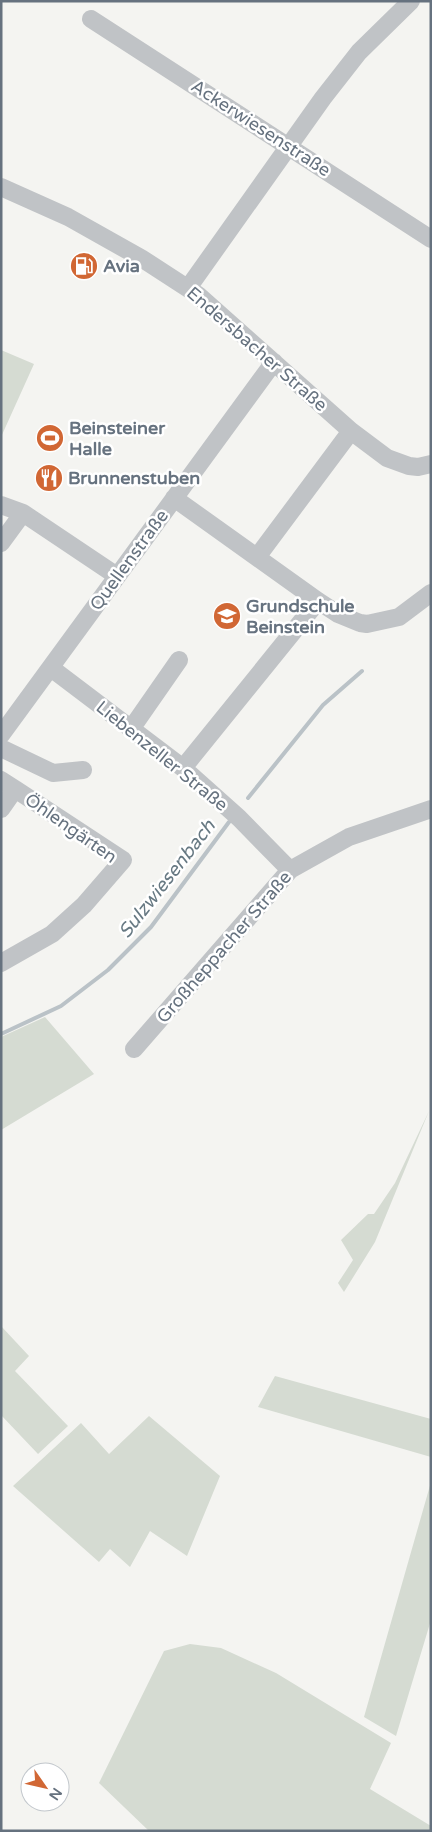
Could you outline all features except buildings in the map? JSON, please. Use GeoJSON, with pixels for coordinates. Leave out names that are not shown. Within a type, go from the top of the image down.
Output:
{"type":"FeatureCollection","features":[{"type":"Feature","properties":{"kind":"street"},"geometry":{"type":"LineString","coordinates":[[188,288],[322,98],[359,52],[411,1]]}},
{"type":"Feature","properties":{"kind":"street","name":"Ackerwiesenstraße"},"geometry":{"type":"LineString","coordinates":[[91,19],[431,239]]}},
{"type":"Feature","properties":{"kind":"street","name":"Endersbacher Straße"},"geometry":{"type":"LineString","coordinates":[[1,187],[68,218],[141,258],[198,295],[351,431],[387,458],[400,464],[418,467],[431,464]]}},
{"type":"Feature","properties":{"kind":"street","name":"Quellenstraße"},"geometry":{"type":"LineString","coordinates":[[1,734],[274,362]]}},
{"type":"Feature","properties":{"kind":"street"},"geometry":{"type":"LineString","coordinates":[[257,558],[351,431]]}},
{"type":"Feature","properties":{"kind":"street"},"geometry":{"type":"LineString","coordinates":[[174,498],[318,601],[338,614],[360,623],[367,624],[399,617],[431,593]]}},
{"type":"Feature","properties":{"kind":"street"},"geometry":{"type":"LineString","coordinates":[[1,505],[23,513],[117,576]]}},
{"type":"Feature","properties":{"kind":"street"},"geometry":{"type":"LineString","coordinates":[[1,543],[23,513]]}},
{"type":"Feature","properties":{"kind":"street"},"geometry":{"type":"LineString","coordinates":[[183,768],[318,601]]}},
{"type":"Feature","properties":{"kind":"street"},"geometry":{"type":"LineString","coordinates":[[131,730],[179,660]]}},
{"type":"Feature","properties":{"kind":"street","name":"Liebenzeller Straße"},"geometry":{"type":"LineString","coordinates":[[51,668],[183,768],[239,818],[290,870]]}},
{"type":"Feature","properties":{"kind":"street"},"geometry":{"type":"LineString","coordinates":[[1,748],[52,773],[83,770]]}},
{"type":"Feature","properties":{"kind":"street"},"geometry":{"type":"LineString","coordinates":[[1,809],[8,785]]}},
{"type":"Feature","properties":{"kind":"street","name":"Öhlengärten"},"geometry":{"type":"LineString","coordinates":[[1,963],[52,934],[84,905],[123,860],[8,785]]}},
{"type":"Feature","properties":{"kind":"street","name":"Großheppacher Straße"},"geometry":{"type":"LineString","coordinates":[[134,1049],[290,870],[349,837],[431,808]]}},
{"type":"Feature","properties":{"kind":"shaded area"},"geometry":{"type":"Polygon","coordinates":[[[1,350],[34,364],[1,437],[1,350]]]}},
{"type":"Feature","properties":{"kind":"shaded area"},"geometry":{"type":"Polygon","coordinates":[[[45,1017],[94,1074],[1,1130],[1,1037],[45,1017]]]}},
{"type":"Feature","properties":{"kind":"shaded area"},"geometry":{"type":"Polygon","coordinates":[[[429,1111],[375,1242],[344,1292],[338,1283],[353,1260],[341,1240],[368,1214],[374,1214],[395,1183],[429,1111]]]}},
{"type":"Feature","properties":{"kind":"shaded area"},"geometry":{"type":"Polygon","coordinates":[[[1,1326],[29,1356],[15,1371],[68,1426],[38,1454],[1,1415],[1,1326]]]}},
{"type":"Feature","properties":{"kind":"shaded area"},"geometry":{"type":"Polygon","coordinates":[[[275,1376],[431,1419],[431,1457],[258,1407],[275,1376]]]}},
{"type":"Feature","properties":{"kind":"shaded area"},"geometry":{"type":"Polygon","coordinates":[[[149,1416],[220,1476],[187,1556],[150,1531],[130,1567],[110,1549],[99,1562],[13,1486],[81,1423],[109,1454],[149,1416]]]}},
{"type":"Feature","properties":{"kind":"shaded area"},"geometry":{"type":"Polygon","coordinates":[[[431,1482],[431,1620],[396,1736],[364,1717],[431,1482]]]}},
{"type":"Feature","properties":{"kind":"shaded area"},"geometry":{"type":"Polygon","coordinates":[[[190,1644],[221,1648],[276,1673],[391,1743],[370,1789],[431,1826],[431,1831],[149,1831],[99,1783],[164,1651],[190,1644]]]}},
{"type":"Feature","properties":{"kind":"waterway","name":"Sulzwiesenbach"},"geometry":{"type":"LineString","coordinates":[[248,798],[323,705],[362,671]]}},
{"type":"Feature","properties":{"kind":"waterway","name":"Sulzwiesenbach"},"geometry":{"type":"LineString","coordinates":[[1,1034],[61,1006],[108,970],[151,927],[229,822]]}},
{"type":"Feature","properties":{"kind":"place","name":"Avia"},"geometry":{"type":"Point","coordinates":[84,266]}},
{"type":"Feature","properties":{"kind":"place","name":"Beinsteiner Halle"},"geometry":{"type":"Point","coordinates":[50,438]}},
{"type":"Feature","properties":{"kind":"place","name":"Brunnenstuben"},"geometry":{"type":"Point","coordinates":[49,478]}},
{"type":"Feature","properties":{"kind":"place","name":"Grundschule Beinstein"},"geometry":{"type":"Point","coordinates":[227,616]}}]}
